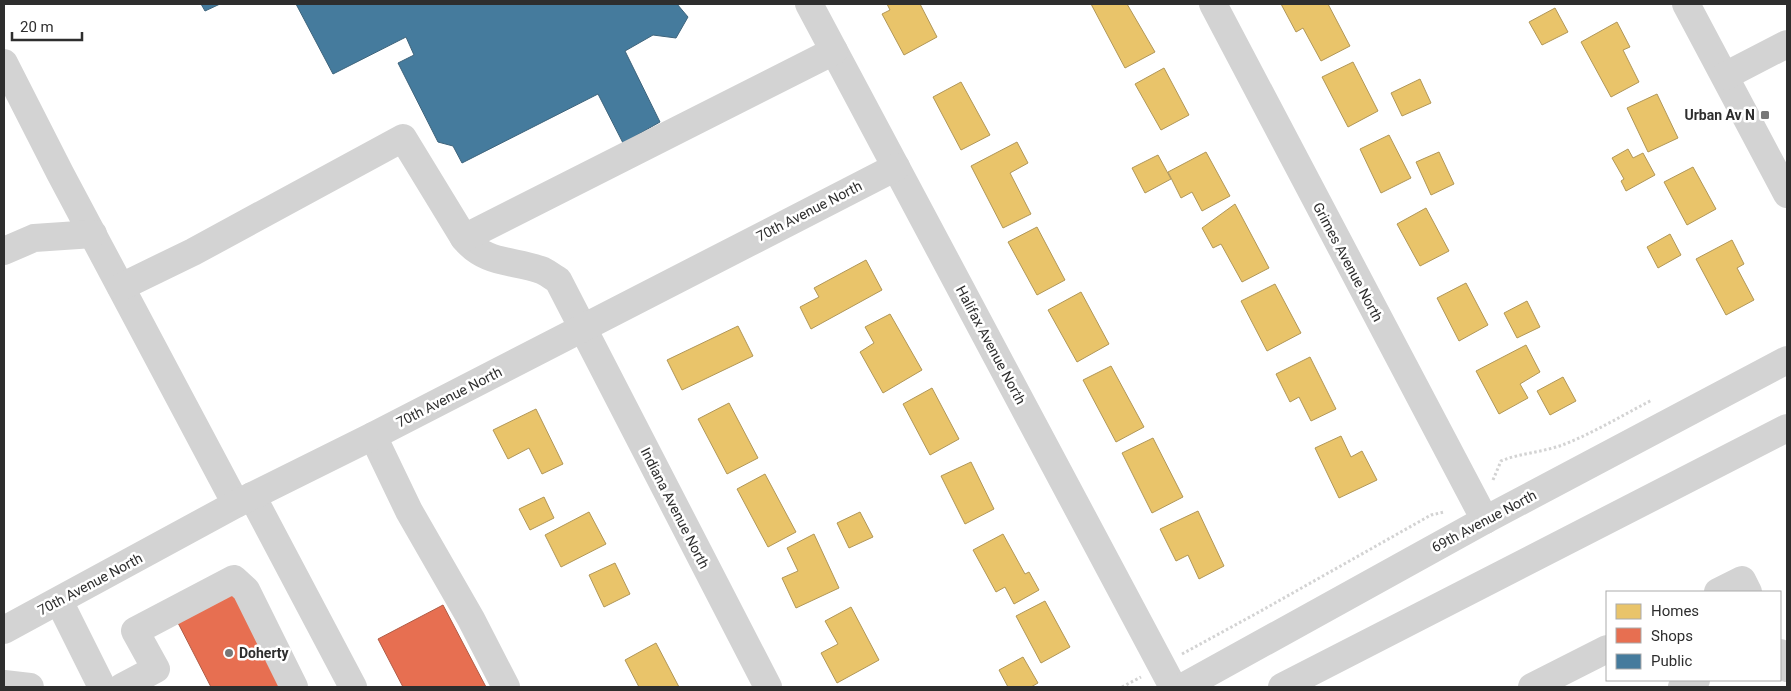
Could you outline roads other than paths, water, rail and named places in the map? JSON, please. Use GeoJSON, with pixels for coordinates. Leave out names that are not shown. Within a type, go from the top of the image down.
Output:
{"type":"FeatureCollection","features":[{"type":"Feature","properties":{"kind":"street","name":"Halifax Avenue North"},"geometry":{"type":"LineString","coordinates":[[809,4],[1173,687]]}},
{"type":"Feature","properties":{"kind":"street","name":"Grimes Avenue North"},"geometry":{"type":"LineString","coordinates":[[1212,4],[1485,520]]}},
{"type":"Feature","properties":{"kind":"street"},"geometry":{"type":"LineString","coordinates":[[1686,4],[1787,194]]}},
{"type":"Feature","properties":{"kind":"street"},"geometry":{"type":"LineString","coordinates":[[1724,76],[1787,44]]}},
{"type":"Feature","properties":{"kind":"street"},"geometry":{"type":"LineString","coordinates":[[464,238],[834,51]]}},
{"type":"Feature","properties":{"kind":"street"},"geometry":{"type":"LineString","coordinates":[[4,63],[121,287],[352,687]]}},
{"type":"Feature","properties":{"kind":"street","name":"Indiana Avenue North"},"geometry":{"type":"LineString","coordinates":[[121,287],[193,252],[402,138],[464,238],[472,247],[490,258],[542,270],[558,280],[768,687]]}},
{"type":"Feature","properties":{"kind":"street","name":"70th Avenue North"},"geometry":{"type":"LineString","coordinates":[[4,630],[244,500],[373,436],[896,167]]}},
{"type":"Feature","properties":{"kind":"street"},"geometry":{"type":"LineString","coordinates":[[4,250],[34,238],[93,234]]}},
{"type":"Feature","properties":{"kind":"street","name":"69th Avenue North"},"geometry":{"type":"LineString","coordinates":[[1183,687],[1485,520],[1787,360]]}},
{"type":"Feature","properties":{"kind":"street"},"geometry":{"type":"LineString","coordinates":[[1282,687],[1787,428]]}},
{"type":"Feature","properties":{"kind":"street"},"geometry":{"type":"LineString","coordinates":[[373,436],[409,511],[471,618],[506,687]]}},
{"type":"Feature","properties":{"kind":"street"},"geometry":{"type":"LineString","coordinates":[[122,687],[156,669],[136,631],[234,579],[246,590],[294,687]]}},
{"type":"Feature","properties":{"kind":"street"},"geometry":{"type":"LineString","coordinates":[[1720,591],[1742,580],[1748,591]]}},
{"type":"Feature","properties":{"kind":"street"},"geometry":{"type":"LineString","coordinates":[[59,601],[102,687]]}},
{"type":"Feature","properties":{"kind":"street"},"geometry":{"type":"LineString","coordinates":[[1532,687],[1606,650]]}},
{"type":"Feature","properties":{"kind":"street"},"geometry":{"type":"LineString","coordinates":[[1781,656],[1787,668]]}},
{"type":"Feature","properties":{"kind":"street"},"geometry":{"type":"LineString","coordinates":[[1682,687],[1694,681]]}},
{"type":"Feature","properties":{"kind":"street"},"geometry":{"type":"LineString","coordinates":[[4,684],[30,687]]}},
{"type":"Feature","properties":{"kind":"place","name":"Urban Av N"},"geometry":{"type":"Point","coordinates":[1765,115]}},
{"type":"Feature","properties":{"kind":"place","name":"Doherty"},"geometry":{"type":"Point","coordinates":[229,653]}}]}
